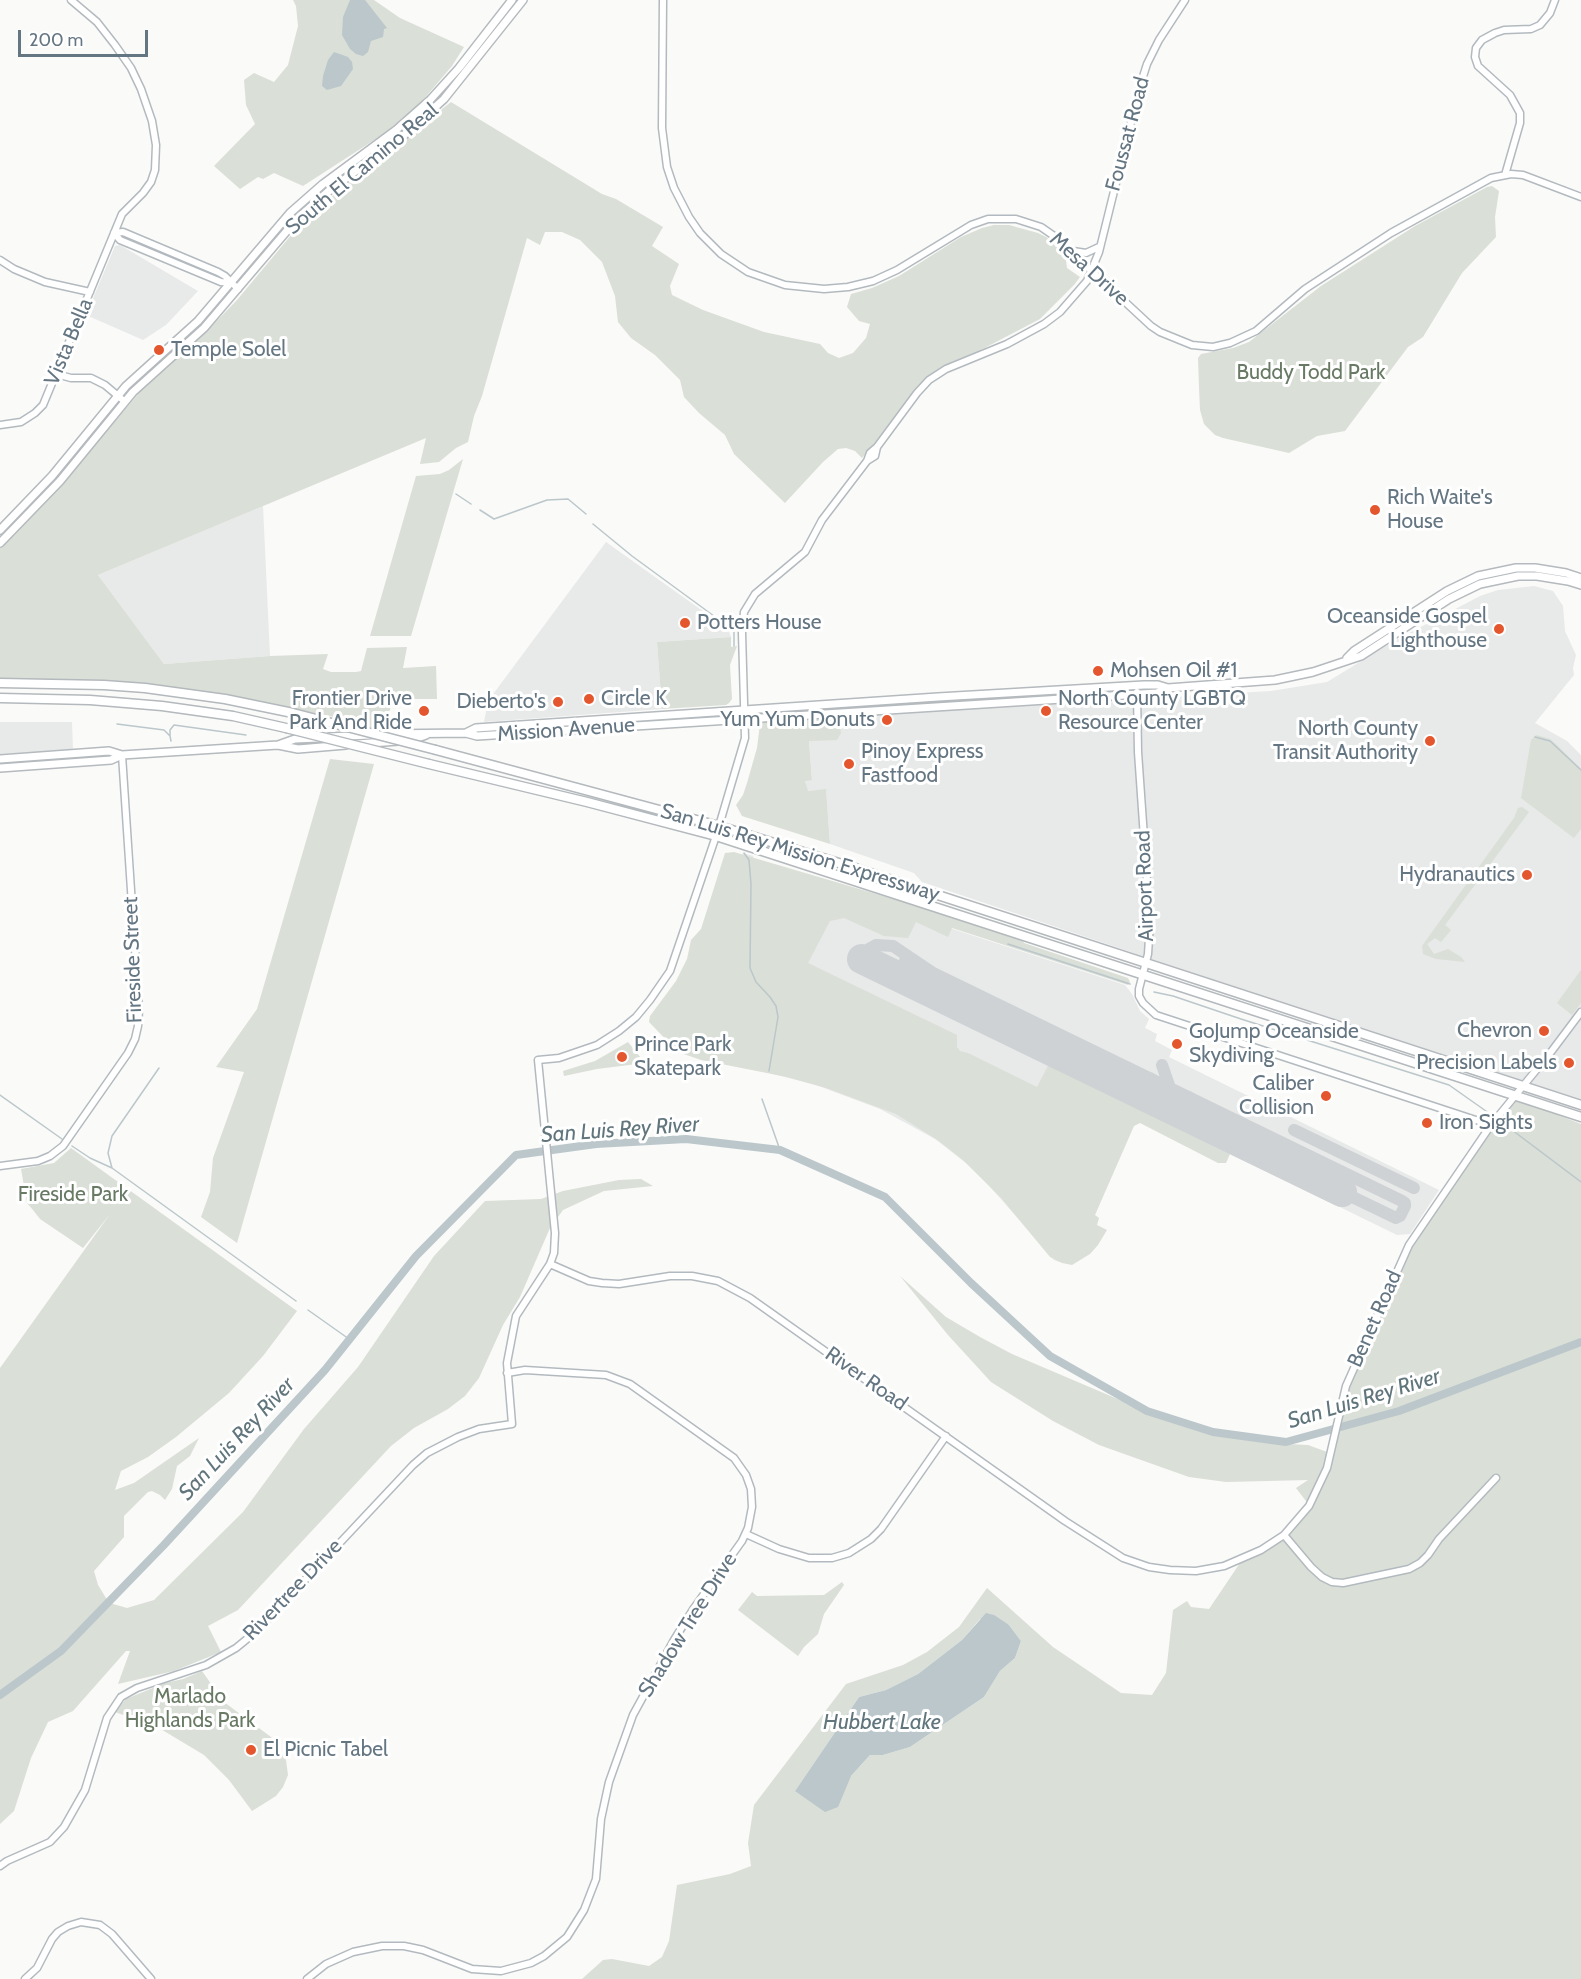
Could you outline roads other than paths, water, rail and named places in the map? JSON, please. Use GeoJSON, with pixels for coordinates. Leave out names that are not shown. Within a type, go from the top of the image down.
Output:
{"type":"FeatureCollection","features":[{"type":"Feature","properties":{"kind":"highway","name":"San Luis Rey Mission Expressway"},"geometry":{"type":"LineString","coordinates":[[0,682],[104,685],[225,699],[293,713],[436,750],[719,826],[855,868],[1581,1105]]}},
{"type":"Feature","properties":{"kind":"highway","name":"San Luis Rey Mission Expressway"},"geometry":{"type":"LineString","coordinates":[[0,698],[90,700],[162,706],[233,716],[587,802],[716,836],[1581,1117]]}},
{"type":"Feature","properties":{"kind":"main road","name":"South El Camino Real"},"geometry":{"type":"LineString","coordinates":[[0,530],[52,477],[117,395],[198,321],[290,213],[323,184],[396,130],[430,100],[454,74],[512,0]]}},
{"type":"Feature","properties":{"kind":"main road","name":"South El Camino Real"},"geometry":{"type":"LineString","coordinates":[[0,543],[60,481],[124,401],[204,328],[297,219],[402,137],[444,99],[523,0]]}},
{"type":"Feature","properties":{"kind":"main road","name":"Mission Avenue"},"geometry":{"type":"LineString","coordinates":[[1345,660],[1354,651],[1447,591],[1478,576],[1516,568],[1535,568],[1581,578]]}},
{"type":"Feature","properties":{"kind":"main road","name":"Mission Avenue"},"geometry":{"type":"LineString","coordinates":[[0,759],[109,751],[122,755],[278,745],[298,749],[412,740],[429,734],[466,733],[477,736],[1157,693],[1168,688],[1285,678],[1313,672],[1360,656],[1449,599],[1480,584],[1527,576],[1549,577],[1581,585]]}},
{"type":"Feature","properties":{"kind":"main road","name":"Mission Avenue"},"geometry":{"type":"LineString","coordinates":[[466,733],[476,728],[1082,688],[1158,685],[1168,688]]}},
{"type":"Feature","properties":{"kind":"main road"},"geometry":{"type":"LineString","coordinates":[[1031,701],[1037,696],[1073,693],[1082,688]]}},
{"type":"Feature","properties":{"kind":"main road"},"geometry":{"type":"LineString","coordinates":[[967,705],[970,700],[992,694]]}},
{"type":"Feature","properties":{"kind":"main road","name":"Mission Avenue"},"geometry":{"type":"LineString","coordinates":[[0,768],[111,760],[122,755]]}},
{"type":"Feature","properties":{"kind":"main road"},"geometry":{"type":"LineString","coordinates":[[0,768],[2,765],[11,763],[15,758]]}},
{"type":"Feature","properties":{"kind":"street","name":"Vista Bella"},"geometry":{"type":"LineString","coordinates":[[0,425],[21,422],[43,405],[122,214],[143,193],[151,182],[155,170],[156,145],[152,121],[131,68],[97,22],[71,0]]}},
{"type":"Feature","properties":{"kind":"street","name":"Mesa Drive"},"geometry":{"type":"LineString","coordinates":[[663,0],[662,128],[667,167],[674,188],[688,217],[700,233],[729,260],[756,275],[785,285],[816,289],[848,287],[887,276],[971,225],[988,219],[1006,218],[1041,227],[1054,236],[1090,273],[1151,326],[1173,339],[1192,345],[1211,346],[1230,343],[1256,331],[1305,289],[1391,233],[1491,178],[1523,175],[1581,197]]}},
{"type":"Feature","properties":{"kind":"street","name":"Foussat Road"},"geometry":{"type":"LineString","coordinates":[[550,1264],[554,1253],[555,1233],[538,1060],[559,1058],[597,1045],[619,1031],[636,1017],[670,971],[716,836],[745,738],[742,622],[746,607],[755,594],[805,552],[822,520],[867,461],[870,453],[929,380],[946,369],[1007,344],[1044,324],[1060,312],[1087,280],[1100,246],[1147,64],[1159,40],[1185,0]]}},
{"type":"Feature","properties":{"kind":"street"},"geometry":{"type":"LineString","coordinates":[[1505,175],[1520,123],[1520,113],[1510,95],[1479,66],[1475,57],[1476,48],[1482,40],[1495,33],[1504,30],[1531,29],[1540,25],[1551,13],[1556,0]]}},
{"type":"Feature","properties":{"kind":"street"},"geometry":{"type":"LineString","coordinates":[[114,233],[123,232],[218,272],[238,289]]}},
{"type":"Feature","properties":{"kind":"street"},"geometry":{"type":"LineString","coordinates":[[1070,251],[1086,253],[1100,246]]}},
{"type":"Feature","properties":{"kind":"street"},"geometry":{"type":"LineString","coordinates":[[0,260],[39,280],[90,292]]}},
{"type":"Feature","properties":{"kind":"street"},"geometry":{"type":"LineString","coordinates":[[56,374],[71,378],[91,378],[105,384],[124,401]]}},
{"type":"Feature","properties":{"kind":"street","name":"Airport Road"},"geometry":{"type":"LineString","coordinates":[[1137,686],[1138,752],[1150,923],[1146,963],[1139,996],[1148,1008],[1156,1015],[1491,1125]]}},
{"type":"Feature","properties":{"kind":"street","name":"Fireside Street"},"geometry":{"type":"LineString","coordinates":[[0,1166],[38,1161],[50,1156],[63,1146],[128,1053],[135,1039],[139,1010],[122,755]]}},
{"type":"Feature","properties":{"kind":"street","name":"Benet Road"},"geometry":{"type":"LineString","coordinates":[[1158,1569],[1196,1571],[1224,1566],[1261,1550],[1284,1535],[1303,1515],[1319,1488],[1346,1386],[1353,1368],[1409,1245],[1491,1125],[1581,1012]]}},
{"type":"Feature","properties":{"kind":"street"},"geometry":{"type":"LineString","coordinates":[[507,1373],[508,1351],[516,1316],[550,1264]]}},
{"type":"Feature","properties":{"kind":"street","name":"River Road"},"geometry":{"type":"LineString","coordinates":[[550,1264],[589,1281],[602,1283],[619,1284],[670,1276],[692,1276],[718,1281],[750,1298],[1105,1548],[1123,1558],[1158,1569]]}},
{"type":"Feature","properties":{"kind":"street","name":"Shadow Tree Drive"},"geometry":{"type":"LineString","coordinates":[[307,1979],[326,1964],[353,1952],[382,1946],[404,1946],[423,1950],[472,1969],[501,1971],[531,1963],[556,1948],[567,1937],[584,1910],[596,1879],[601,1819],[609,1782],[633,1715],[674,1640],[746,1534],[751,1517],[752,1498],[746,1475],[740,1465],[722,1448],[630,1384],[606,1375],[525,1370],[507,1373]]}},
{"type":"Feature","properties":{"kind":"street","name":"Rivertree Drive"},"geometry":{"type":"LineString","coordinates":[[0,1866],[50,1842],[64,1827],[90,1779],[110,1711],[121,1697],[137,1688],[206,1665],[236,1648],[258,1630],[413,1464],[434,1449],[458,1437],[478,1429],[512,1424],[507,1373]]}},
{"type":"Feature","properties":{"kind":"street"},"geometry":{"type":"LineString","coordinates":[[746,1534],[789,1553],[809,1558],[832,1558],[849,1553],[871,1539],[881,1528],[946,1436]]}},
{"type":"Feature","properties":{"kind":"street"},"geometry":{"type":"LineString","coordinates":[[1284,1535],[1311,1567],[1332,1582],[1343,1583],[1409,1569],[1428,1556],[1439,1539],[1496,1478]]}},
{"type":"Feature","properties":{"kind":"street"},"geometry":{"type":"LineString","coordinates":[[25,1979],[37,1968],[51,1939],[68,1926],[81,1922],[100,1925],[112,1934],[151,1979]]}},
{"type":"Feature","properties":{"kind":"water"},"geometry":{"type":"Polygon","coordinates":[[[350,0],[365,0],[387,28],[384,29],[383,37],[371,41],[368,52],[363,56],[350,49],[342,35],[343,17],[350,0]]]}},
{"type":"Feature","properties":{"kind":"water"},"geometry":{"type":"Polygon","coordinates":[[[334,52],[348,57],[353,69],[341,86],[327,90],[322,86],[323,76],[328,60],[334,52]]]}},
{"type":"Feature","properties":{"kind":"water","name":"Hubbert Lake"},"geometry":{"type":"Polygon","coordinates":[[[986,1613],[994,1615],[1009,1625],[1021,1641],[1015,1658],[1000,1671],[984,1697],[910,1747],[883,1755],[870,1755],[851,1776],[838,1807],[825,1812],[795,1791],[859,1697],[886,1690],[918,1674],[962,1640],[986,1613]]]}},
{"type":"Feature","properties":{"kind":"waterway"},"geometry":{"type":"LineString","coordinates":[[456,494],[471,504]]}},
{"type":"Feature","properties":{"kind":"waterway"},"geometry":{"type":"LineString","coordinates":[[480,510],[494,519],[547,500],[568,499],[586,514]]}},
{"type":"Feature","properties":{"kind":"waterway"},"geometry":{"type":"LineString","coordinates":[[593,524],[632,556],[733,630]]}},
{"type":"Feature","properties":{"kind":"waterway"},"geometry":{"type":"LineString","coordinates":[[734,620],[734,646]]}},
{"type":"Feature","properties":{"kind":"waterway"},"geometry":{"type":"LineString","coordinates":[[117,724],[164,730],[170,736],[171,741]]}},
{"type":"Feature","properties":{"kind":"waterway"},"geometry":{"type":"LineString","coordinates":[[170,736],[170,730],[174,725],[246,735]]}},
{"type":"Feature","properties":{"kind":"waterway"},"geometry":{"type":"LineString","coordinates":[[1535,737],[1550,741],[1581,770]]}},
{"type":"Feature","properties":{"kind":"waterway"},"geometry":{"type":"LineString","coordinates":[[744,853],[749,860],[751,884],[750,968],[756,982],[776,1006],[778,1017],[769,1071]]}},
{"type":"Feature","properties":{"kind":"waterway"},"geometry":{"type":"LineString","coordinates":[[1008,944],[1130,984]]}},
{"type":"Feature","properties":{"kind":"waterway"},"geometry":{"type":"LineString","coordinates":[[1154,992],[1173,996],[1449,1085],[1493,1116]]}},
{"type":"Feature","properties":{"kind":"waterway"},"geometry":{"type":"LineString","coordinates":[[112,1168],[108,1153],[112,1136],[159,1068]]}},
{"type":"Feature","properties":{"kind":"waterway"},"geometry":{"type":"LineString","coordinates":[[0,1095],[62,1139]]}},
{"type":"Feature","properties":{"kind":"waterway"},"geometry":{"type":"LineString","coordinates":[[762,1099],[780,1150]]}},
{"type":"Feature","properties":{"kind":"waterway"},"geometry":{"type":"LineString","coordinates":[[1504,1124],[1581,1182]]}},
{"type":"Feature","properties":{"kind":"waterway","name":"San Luis Rey River"},"geometry":{"type":"LineString","coordinates":[[0,1695],[61,1651],[163,1546],[325,1370],[416,1256],[516,1155],[596,1144],[686,1139],[780,1150],[885,1197],[971,1283],[1050,1356],[1147,1411],[1213,1432],[1286,1442],[1399,1411],[1581,1342]]}},
{"type":"Feature","properties":{"kind":"waterway"},"geometry":{"type":"LineString","coordinates":[[72,1146],[90,1158],[112,1168],[296,1301]]}},
{"type":"Feature","properties":{"kind":"waterway"},"geometry":{"type":"LineString","coordinates":[[308,1310],[349,1339]]}},
{"type":"Feature","properties":{"kind":"place","name":"Temple Solel"},"geometry":{"type":"Point","coordinates":[159,350]}},
{"type":"Feature","properties":{"kind":"place","name":"Rich Waite's House"},"geometry":{"type":"Point","coordinates":[1375,510]}},
{"type":"Feature","properties":{"kind":"place","name":"Potters House"},"geometry":{"type":"Point","coordinates":[685,623]}},
{"type":"Feature","properties":{"kind":"place","name":"Oceanside Gospel Lighthouse"},"geometry":{"type":"Point","coordinates":[1499,629]}},
{"type":"Feature","properties":{"kind":"place","name":"Mohsen Oil #1"},"geometry":{"type":"Point","coordinates":[1098,671]}},
{"type":"Feature","properties":{"kind":"place","name":"Circle K"},"geometry":{"type":"Point","coordinates":[589,699]}},
{"type":"Feature","properties":{"kind":"place","name":"Dieberto's"},"geometry":{"type":"Point","coordinates":[558,702]}},
{"type":"Feature","properties":{"kind":"place","name":"Frontier Drive Park And Ride"},"geometry":{"type":"Point","coordinates":[424,711]}},
{"type":"Feature","properties":{"kind":"place","name":"North County LGBTQ Resource Center"},"geometry":{"type":"Point","coordinates":[1046,711]}},
{"type":"Feature","properties":{"kind":"place","name":"Yum Yum Donuts"},"geometry":{"type":"Point","coordinates":[887,720]}},
{"type":"Feature","properties":{"kind":"place","name":"North County Transit Authority"},"geometry":{"type":"Point","coordinates":[1430,741]}},
{"type":"Feature","properties":{"kind":"place","name":"Pinoy Express Fastfood"},"geometry":{"type":"Point","coordinates":[849,764]}},
{"type":"Feature","properties":{"kind":"place","name":"Hydranautics"},"geometry":{"type":"Point","coordinates":[1527,875]}},
{"type":"Feature","properties":{"kind":"place","name":"Chevron"},"geometry":{"type":"Point","coordinates":[1544,1031]}},
{"type":"Feature","properties":{"kind":"place","name":"GoJump Oceanside Skydiving"},"geometry":{"type":"Point","coordinates":[1177,1044]}},
{"type":"Feature","properties":{"kind":"place","name":"Prince Park Skatepark"},"geometry":{"type":"Point","coordinates":[622,1057]}},
{"type":"Feature","properties":{"kind":"place","name":"Precision Labels"},"geometry":{"type":"Point","coordinates":[1569,1063]}},
{"type":"Feature","properties":{"kind":"place","name":"Caliber Collision"},"geometry":{"type":"Point","coordinates":[1326,1096]}},
{"type":"Feature","properties":{"kind":"place","name":"Iron Sights"},"geometry":{"type":"Point","coordinates":[1427,1123]}},
{"type":"Feature","properties":{"kind":"place","name":"El Picnic Tabel"},"geometry":{"type":"Point","coordinates":[251,1750]}},
{"type":"Feature","properties":{"kind":"park label","name":"Buddy Todd Park"},"geometry":{"type":"Point","coordinates":[1311,373]}},
{"type":"Feature","properties":{"kind":"park label","name":"Fireside Park"},"geometry":{"type":"Point","coordinates":[73,1195]}},
{"type":"Feature","properties":{"kind":"park label","name":"Marlado Highlands Park"},"geometry":{"type":"Point","coordinates":[190,1709]}}]}
